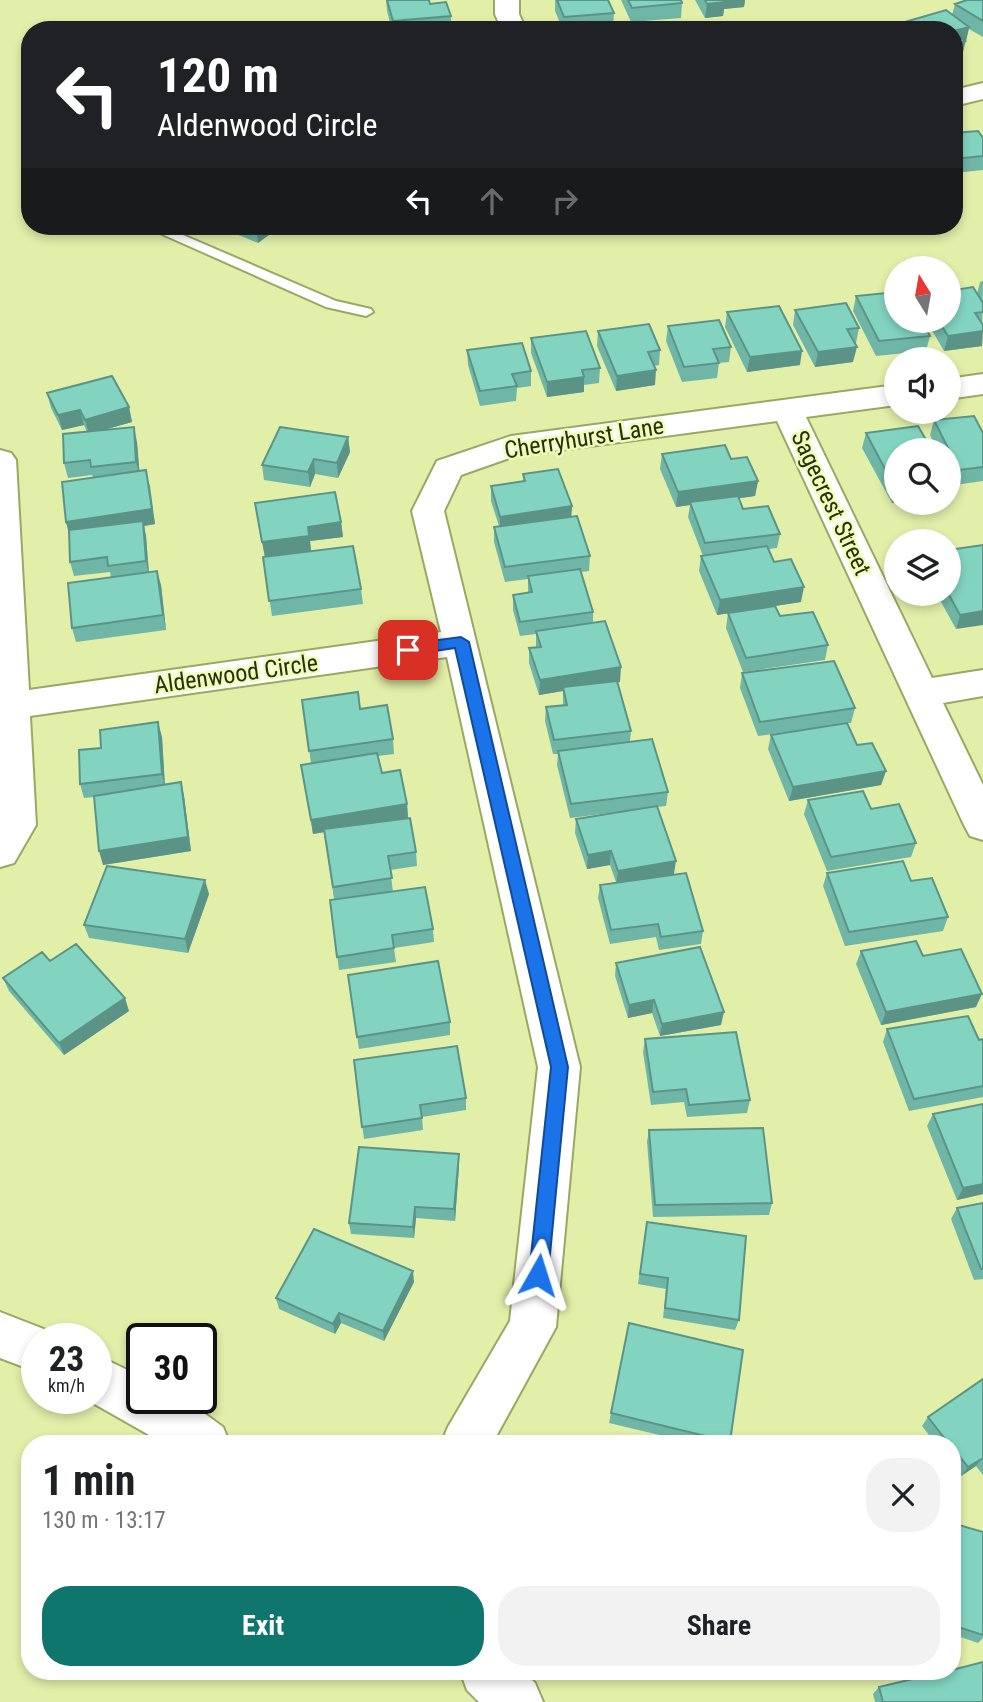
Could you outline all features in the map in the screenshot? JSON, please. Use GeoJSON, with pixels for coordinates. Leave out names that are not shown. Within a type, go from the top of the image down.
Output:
{"type":"FeatureCollection","features":[{"type":"Feature","properties":{"kind":"street"},"geometry":{"type":"LineString","coordinates":[[507,0],[510,21]]}},
{"type":"Feature","properties":{"kind":"street"},"geometry":{"type":"LineString","coordinates":[[963,96],[983,91]]}},
{"type":"Feature","properties":{"kind":"street"},"geometry":{"type":"LineString","coordinates":[[961,387],[983,384]]}},
{"type":"Feature","properties":{"kind":"street","name":"Cherryhurst Lane"},"geometry":{"type":"LineString","coordinates":[[470,1435],[533,1327],[559,1067],[428,511],[448,468],[511,446],[884,397]]}},
{"type":"Feature","properties":{"kind":"street","name":"Sagecrest Street"},"geometry":{"type":"LineString","coordinates":[[787,409],[983,825]]}},
{"type":"Feature","properties":{"kind":"street"},"geometry":{"type":"LineString","coordinates":[[0,460],[5,706],[17,825],[0,852]]}},
{"type":"Feature","properties":{"kind":"street","name":"Aldenwood Circle"},"geometry":{"type":"LineString","coordinates":[[5,706],[461,642]]}},
{"type":"Feature","properties":{"kind":"street"},"geometry":{"type":"LineString","coordinates":[[921,693],[983,683]]}},
{"type":"Feature","properties":{"kind":"street"},"geometry":{"type":"LineString","coordinates":[[0,1335],[21,1343]]}},
{"type":"Feature","properties":{"kind":"street"},"geometry":{"type":"LineString","coordinates":[[112,1387],[169,1417],[194,1435]]}},
{"type":"Feature","properties":{"kind":"street"},"geometry":{"type":"LineString","coordinates":[[495,1680],[516,1702]]}},
{"type":"Feature","properties":{"kind":"lane"},"geometry":{"type":"LineString","coordinates":[[171,235],[324,301],[366,312]]}},
{"type":"Feature","properties":{"kind":"building"},"geometry":{"type":"Polygon","coordinates":[[[387,0],[429,0],[430,4],[446,2],[451,16],[393,21],[387,0]]]}},
{"type":"Feature","properties":{"kind":"building"},"geometry":{"type":"Polygon","coordinates":[[[557,0],[608,0],[614,13],[564,17],[557,0]]]}},
{"type":"Feature","properties":{"kind":"building"},"geometry":{"type":"Polygon","coordinates":[[[628,0],[681,0],[682,3],[632,8],[628,0]]]}},
{"type":"Feature","properties":{"kind":"building"},"geometry":{"type":"Polygon","coordinates":[[[705,0],[723,0],[725,2],[707,4],[705,0]]]}},
{"type":"Feature","properties":{"kind":"building"},"geometry":{"type":"Polygon","coordinates":[[[967,0],[983,0],[983,21],[955,4],[967,0]]]}},
{"type":"Feature","properties":{"kind":"building"},"geometry":{"type":"Polygon","coordinates":[[[946,10],[961,21],[908,21],[946,10]]]}},
{"type":"Feature","properties":{"kind":"building"},"geometry":{"type":"Polygon","coordinates":[[[978,131],[983,138],[983,156],[963,158],[963,132],[978,131]]]}},
{"type":"Feature","properties":{"kind":"building"},"geometry":{"type":"Polygon","coordinates":[[[973,287],[983,303],[983,312],[975,313],[983,325],[983,331],[948,336],[946,333],[961,333],[961,289],[973,287]]]}},
{"type":"Feature","properties":{"kind":"building"},"geometry":{"type":"Polygon","coordinates":[[[884,293],[884,333],[928,333],[930,336],[879,341],[856,296],[884,293]]]}},
{"type":"Feature","properties":{"kind":"building"},"geometry":{"type":"Polygon","coordinates":[[[846,303],[859,328],[847,329],[857,347],[818,352],[795,310],[846,303]]]}},
{"type":"Feature","properties":{"kind":"building"},"geometry":{"type":"Polygon","coordinates":[[[779,306],[802,351],[750,357],[727,312],[779,306]]]}},
{"type":"Feature","properties":{"kind":"building"},"geometry":{"type":"Polygon","coordinates":[[[719,320],[731,347],[713,349],[719,363],[684,367],[668,326],[719,320]]]}},
{"type":"Feature","properties":{"kind":"building"},"geometry":{"type":"Polygon","coordinates":[[[649,324],[660,350],[648,352],[656,370],[617,376],[598,331],[649,324]]]}},
{"type":"Feature","properties":{"kind":"building"},"geometry":{"type":"Polygon","coordinates":[[[586,331],[600,368],[582,370],[584,377],[547,382],[531,338],[586,331]]]}},
{"type":"Feature","properties":{"kind":"building"},"geometry":{"type":"Polygon","coordinates":[[[522,343],[531,371],[512,374],[517,386],[480,391],[467,350],[522,343]]]}},
{"type":"Feature","properties":{"kind":"building"},"geometry":{"type":"Polygon","coordinates":[[[112,376],[129,407],[85,420],[80,410],[58,415],[47,393],[112,376]]]}},
{"type":"Feature","properties":{"kind":"building"},"geometry":{"type":"Polygon","coordinates":[[[974,416],[983,433],[983,467],[961,470],[961,438],[943,438],[936,424],[961,424],[961,417],[974,416]]]}},
{"type":"Feature","properties":{"kind":"building"},"geometry":{"type":"Polygon","coordinates":[[[918,426],[925,438],[884,438],[884,467],[866,433],[918,426]]]}},
{"type":"Feature","properties":{"kind":"building"},"geometry":{"type":"Polygon","coordinates":[[[134,427],[136,462],[91,467],[90,460],[64,463],[63,434],[134,427]]]}},
{"type":"Feature","properties":{"kind":"building"},"geometry":{"type":"Polygon","coordinates":[[[280,427],[348,437],[337,463],[314,459],[308,472],[262,465],[280,427]]]}},
{"type":"Feature","properties":{"kind":"building"},"geometry":{"type":"Polygon","coordinates":[[[725,445],[731,459],[747,457],[758,481],[678,492],[662,454],[725,445]]]}},
{"type":"Feature","properties":{"kind":"building"},"geometry":{"type":"Polygon","coordinates":[[[558,469],[572,506],[500,517],[491,486],[525,481],[523,474],[558,469]]]}},
{"type":"Feature","properties":{"kind":"building"},"geometry":{"type":"Polygon","coordinates":[[[146,470],[152,509],[66,522],[62,482],[146,470]]]}},
{"type":"Feature","properties":{"kind":"building"},"geometry":{"type":"Polygon","coordinates":[[[335,492],[341,522],[308,527],[309,536],[262,542],[255,503],[335,492]]]}},
{"type":"Feature","properties":{"kind":"building"},"geometry":{"type":"Polygon","coordinates":[[[738,496],[743,509],[768,506],[780,534],[705,543],[690,502],[738,496]]]}},
{"type":"Feature","properties":{"kind":"building"},"geometry":{"type":"Polygon","coordinates":[[[577,516],[590,556],[505,567],[494,527],[577,516]]]}},
{"type":"Feature","properties":{"kind":"building"},"geometry":{"type":"Polygon","coordinates":[[[143,521],[146,561],[108,566],[107,557],[70,562],[69,530],[143,521]]]}},
{"type":"Feature","properties":{"kind":"building"},"geometry":{"type":"Polygon","coordinates":[[[983,545],[983,611],[960,615],[955,606],[961,606],[961,548],[983,545]]]}},
{"type":"Feature","properties":{"kind":"building"},"geometry":{"type":"Polygon","coordinates":[[[353,546],[361,589],[269,601],[263,557],[353,546]]]}},
{"type":"Feature","properties":{"kind":"building"},"geometry":{"type":"Polygon","coordinates":[[[767,546],[774,562],[791,559],[804,587],[720,600],[701,556],[767,546]]]}},
{"type":"Feature","properties":{"kind":"building"},"geometry":{"type":"Polygon","coordinates":[[[580,569],[593,612],[520,622],[513,595],[532,592],[528,576],[580,569]]]}},
{"type":"Feature","properties":{"kind":"building"},"geometry":{"type":"Polygon","coordinates":[[[157,571],[163,615],[72,628],[68,583],[157,571]]]}},
{"type":"Feature","properties":{"kind":"building"},"geometry":{"type":"Polygon","coordinates":[[[775,606],[780,616],[813,612],[828,645],[746,658],[728,613],[775,606]]]}},
{"type":"Feature","properties":{"kind":"building"},"geometry":{"type":"Polygon","coordinates":[[[605,621],[621,667],[540,680],[529,648],[541,647],[536,631],[605,621]]]}},
{"type":"Feature","properties":{"kind":"building"},"geometry":{"type":"Polygon","coordinates":[[[834,661],[855,708],[760,722],[742,673],[834,661]]]}},
{"type":"Feature","properties":{"kind":"building"},"geometry":{"type":"Polygon","coordinates":[[[617,681],[631,731],[554,740],[546,707],[567,705],[563,687],[617,681]]]}},
{"type":"Feature","properties":{"kind":"building"},"geometry":{"type":"Polygon","coordinates":[[[358,692],[360,709],[387,705],[393,739],[309,751],[302,700],[358,692]]]}},
{"type":"Feature","properties":{"kind":"building"},"geometry":{"type":"Polygon","coordinates":[[[158,722],[162,774],[80,784],[79,750],[101,748],[100,730],[158,722]]]}},
{"type":"Feature","properties":{"kind":"building"},"geometry":{"type":"Polygon","coordinates":[[[847,723],[857,745],[872,743],[886,771],[793,787],[771,735],[847,723]]]}},
{"type":"Feature","properties":{"kind":"building"},"geometry":{"type":"Polygon","coordinates":[[[652,739],[668,792],[571,804],[558,751],[652,739]]]}},
{"type":"Feature","properties":{"kind":"building"},"geometry":{"type":"Polygon","coordinates":[[[377,753],[382,773],[400,770],[407,804],[311,820],[301,765],[377,753]]]}},
{"type":"Feature","properties":{"kind":"building"},"geometry":{"type":"Polygon","coordinates":[[[181,782],[188,837],[99,851],[94,796],[181,782]]]}},
{"type":"Feature","properties":{"kind":"building"},"geometry":{"type":"Polygon","coordinates":[[[863,791],[871,809],[899,804],[916,843],[831,857],[808,800],[863,791]]]}},
{"type":"Feature","properties":{"kind":"building"},"geometry":{"type":"Polygon","coordinates":[[[657,806],[676,861],[618,871],[611,851],[588,855],[576,819],[657,806]]]}},
{"type":"Feature","properties":{"kind":"building"},"geometry":{"type":"Polygon","coordinates":[[[410,818],[416,852],[388,856],[392,878],[333,887],[324,829],[410,818]]]}},
{"type":"Feature","properties":{"kind":"building"},"geometry":{"type":"Polygon","coordinates":[[[903,861],[911,881],[932,878],[948,917],[849,932],[827,873],[903,861]]]}},
{"type":"Feature","properties":{"kind":"building"},"geometry":{"type":"Polygon","coordinates":[[[107,866],[205,880],[185,939],[84,925],[107,866]]]}},
{"type":"Feature","properties":{"kind":"building"},"geometry":{"type":"Polygon","coordinates":[[[686,873],[703,931],[661,937],[658,924],[611,930],[600,885],[686,873]]]}},
{"type":"Feature","properties":{"kind":"building"},"geometry":{"type":"Polygon","coordinates":[[[425,887],[433,929],[392,935],[394,948],[337,957],[330,900],[425,887]]]}},
{"type":"Feature","properties":{"kind":"building"},"geometry":{"type":"Polygon","coordinates":[[[916,941],[923,956],[961,949],[982,994],[886,1012],[861,951],[916,941]]]}},
{"type":"Feature","properties":{"kind":"building"},"geometry":{"type":"Polygon","coordinates":[[[76,944],[125,998],[59,1043],[3,978],[42,952],[50,961],[76,944]]]}},
{"type":"Feature","properties":{"kind":"building"},"geometry":{"type":"Polygon","coordinates":[[[700,947],[724,1012],[662,1024],[654,1000],[629,1005],[616,963],[700,947]]]}},
{"type":"Feature","properties":{"kind":"building"},"geometry":{"type":"Polygon","coordinates":[[[438,961],[450,1022],[357,1037],[348,975],[438,961]]]}},
{"type":"Feature","properties":{"kind":"building"},"geometry":{"type":"Polygon","coordinates":[[[968,1016],[979,1040],[983,1039],[983,1086],[914,1099],[887,1029],[968,1016]]]}},
{"type":"Feature","properties":{"kind":"building"},"geometry":{"type":"Polygon","coordinates":[[[736,1032],[750,1100],[689,1105],[686,1089],[653,1092],[645,1039],[736,1032]]]}},
{"type":"Feature","properties":{"kind":"building"},"geometry":{"type":"Polygon","coordinates":[[[457,1046],[466,1098],[420,1105],[422,1118],[362,1127],[354,1060],[457,1046]]]}},
{"type":"Feature","properties":{"kind":"building"},"geometry":{"type":"Polygon","coordinates":[[[983,1104],[983,1184],[963,1188],[933,1114],[983,1104]]]}},
{"type":"Feature","properties":{"kind":"building"},"geometry":{"type":"Polygon","coordinates":[[[763,1128],[772,1203],[655,1205],[649,1130],[763,1128]]]}},
{"type":"Feature","properties":{"kind":"building"},"geometry":{"type":"Polygon","coordinates":[[[359,1147],[459,1154],[454,1209],[415,1207],[413,1227],[349,1223],[359,1147]]]}},
{"type":"Feature","properties":{"kind":"building"},"geometry":{"type":"Polygon","coordinates":[[[983,1203],[983,1269],[981,1269],[957,1208],[983,1203]]]}},
{"type":"Feature","properties":{"kind":"building"},"geometry":{"type":"Polygon","coordinates":[[[647,1222],[746,1236],[739,1320],[665,1308],[668,1278],[640,1274],[647,1222]]]}},
{"type":"Feature","properties":{"kind":"building"},"geometry":{"type":"Polygon","coordinates":[[[314,1229],[413,1271],[383,1331],[339,1313],[333,1324],[276,1298],[314,1229]]]}},
{"type":"Feature","properties":{"kind":"building"},"geometry":{"type":"Polygon","coordinates":[[[629,1323],[743,1350],[731,1435],[701,1435],[611,1413],[629,1323]]]}},
{"type":"Feature","properties":{"kind":"building"},"geometry":{"type":"Polygon","coordinates":[[[983,1379],[983,1458],[968,1467],[961,1458],[961,1435],[942,1435],[928,1417],[983,1379]]]}},
{"type":"Feature","properties":{"kind":"building"},"geometry":{"type":"Polygon","coordinates":[[[961,1526],[983,1532],[983,1635],[961,1628],[961,1526]]]}},
{"type":"Feature","properties":{"kind":"building"},"geometry":{"type":"Polygon","coordinates":[[[983,1662],[983,1702],[883,1702],[879,1687],[908,1680],[961,1680],[961,1668],[983,1662]]]}},
{"type":"Feature","properties":{"kind":"route"},"geometry":{"type":"LineString","coordinates":[[408,650],[461,642],[559,1067],[538,1275]]}}]}
